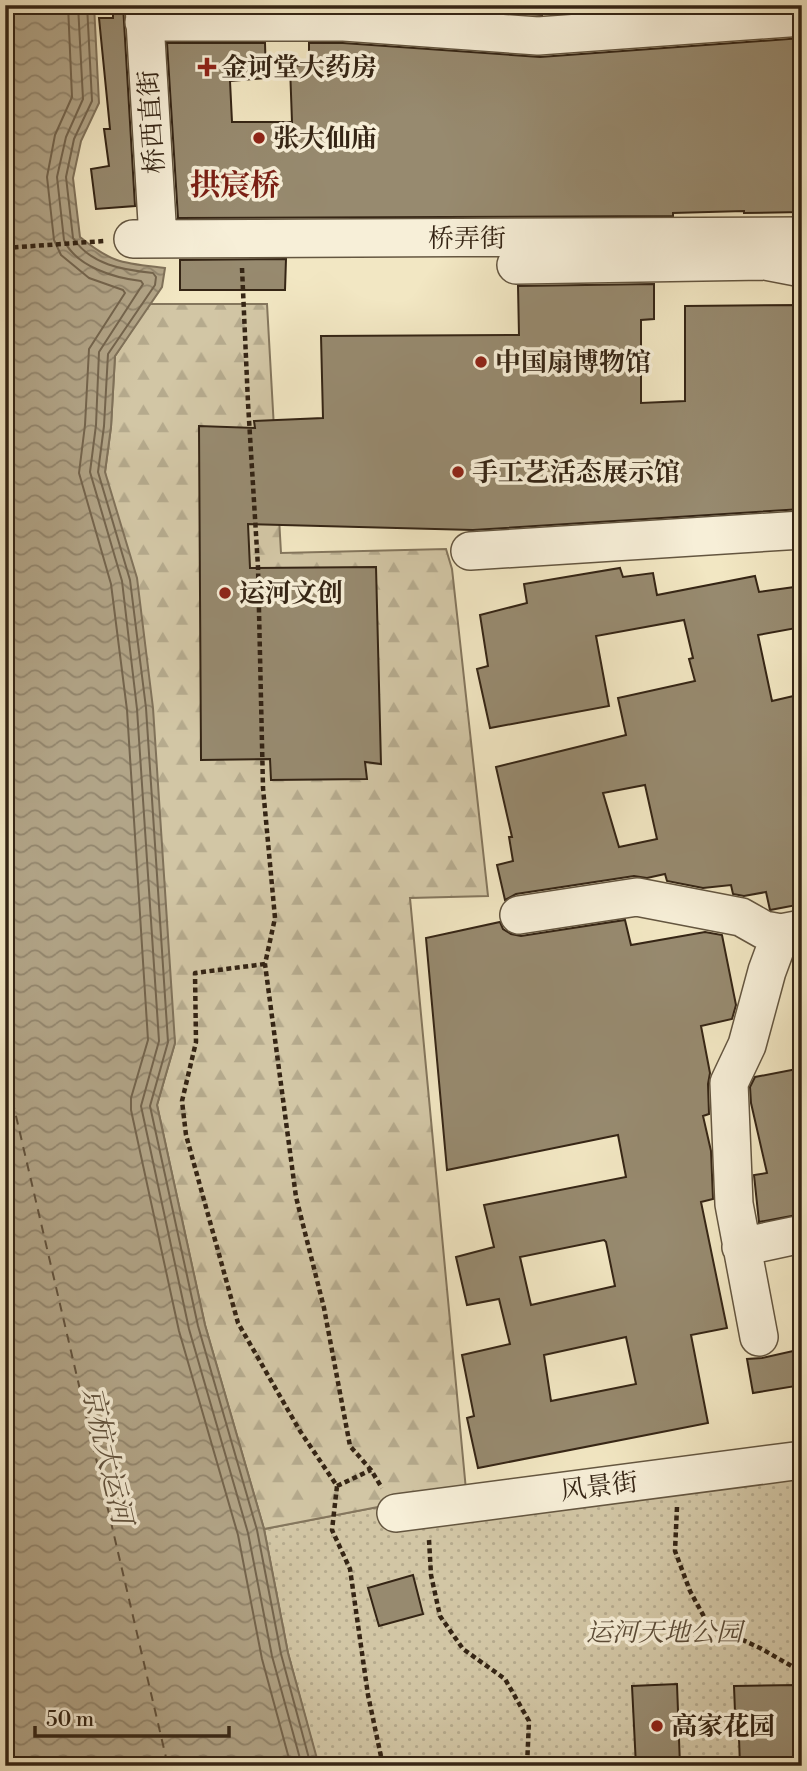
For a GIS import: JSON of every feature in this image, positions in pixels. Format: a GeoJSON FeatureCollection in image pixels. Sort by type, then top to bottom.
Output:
{"type":"FeatureCollection","features":[{"type":"Feature","properties":{"kind":"street"},"geometry":{"type":"LineString","coordinates":[[144,13],[344,22],[538,36],[802,17]]}},
{"type":"Feature","properties":{"kind":"street","name":"桥西直街"},"geometry":{"type":"LineString","coordinates":[[144,13],[146,239]]}},
{"type":"Feature","properties":{"kind":"street","name":"桥弄街"},"geometry":{"type":"LineString","coordinates":[[146,239],[802,236]]}},
{"type":"Feature","properties":{"kind":"street"},"geometry":{"type":"LineString","coordinates":[[516,265],[765,261],[802,268]]}},
{"type":"Feature","properties":{"kind":"street"},"geometry":{"type":"LineString","coordinates":[[470,551],[802,530]]}},
{"type":"Feature","properties":{"kind":"street"},"geometry":{"type":"LineString","coordinates":[[519,915],[637,897],[741,918],[764,930],[792,931],[767,971],[747,1045],[729,1083],[734,1204],[760,1337]]}},
{"type":"Feature","properties":{"kind":"street"},"geometry":{"type":"LineString","coordinates":[[741,1247],[802,1234]]}},
{"type":"Feature","properties":{"kind":"street","name":"风景街"},"geometry":{"type":"LineString","coordinates":[[412,1511],[802,1460]]}},
{"type":"Feature","properties":{"kind":"path"},"geometry":{"type":"LineString","coordinates":[[5,248],[146,239]]}},
{"type":"Feature","properties":{"kind":"path"},"geometry":{"type":"LineString","coordinates":[[241,239],[258,567],[263,788],[275,918],[265,964],[296,1197],[324,1308],[350,1446],[412,1511],[440,1616],[463,1648],[505,1679],[529,1721],[527,1766]]}},
{"type":"Feature","properties":{"kind":"path"},"geometry":{"type":"LineString","coordinates":[[265,964],[195,973],[196,1042],[181,1101],[186,1135],[238,1323],[300,1430],[337,1486],[332,1530],[350,1569],[368,1695],[383,1766]]}},
{"type":"Feature","properties":{"kind":"path"},"geometry":{"type":"LineString","coordinates":[[337,1486],[371,1470]]}},
{"type":"Feature","properties":{"kind":"path"},"geometry":{"type":"LineString","coordinates":[[672,1477],[678,1493],[675,1551],[690,1591],[708,1624],[760,1648],[802,1672]]}},
{"type":"Feature","properties":{"kind":"green space"},"geometry":{"type":"Polygon","coordinates":[[[149,304],[267,304],[281,553],[446,549],[452,569],[488,896],[410,898],[466,1490],[264,1529],[205,1325],[157,1105],[175,1043],[105,472],[111,427],[115,356],[149,304]]]}},
{"type":"Feature","properties":{"kind":"green space","name":"运河天地公园"},"geometry":{"type":"Polygon","coordinates":[[[802,1478],[802,1766],[318,1765],[288,1653],[264,1529],[466,1490],[802,1478]]]}},
{"type":"Feature","properties":{"kind":"water","name":"京杭大运河"},"geometry":{"type":"Polygon","coordinates":[[[5,5],[94,5],[99,103],[81,141],[73,178],[80,237],[101,253],[119,261],[165,268],[162,287],[115,356],[111,427],[105,472],[137,578],[153,708],[175,1043],[157,1105],[205,1325],[264,1529],[288,1653],[319,1766],[5,1766],[5,5]]]}},
{"type":"Feature","properties":{"kind":"building"},"geometry":{"type":"Polygon","coordinates":[[[113,5],[123,5],[135,206],[96,209],[91,169],[109,166],[104,129],[110,129],[99,18],[113,18],[113,5]]]}},
{"type":"Feature","properties":{"kind":"building"},"geometry":{"type":"Polygon","coordinates":[[[478,5],[542,5],[542,15],[478,11],[478,5]]]}},
{"type":"Feature","properties":{"kind":"building"},"geometry":{"type":"Polygon","coordinates":[[[802,38],[802,212],[673,213],[673,216],[178,218],[167,43],[265,43],[266,78],[230,81],[232,122],[292,122],[290,66],[309,65],[309,43],[540,57],[802,38]]]}},
{"type":"Feature","properties":{"kind":"building"},"geometry":{"type":"Polygon","coordinates":[[[286,259],[285,290],[180,290],[180,260],[286,259]]]}},
{"type":"Feature","properties":{"kind":"building"},"geometry":{"type":"Polygon","coordinates":[[[654,284],[654,319],[641,320],[641,403],[685,401],[685,306],[802,305],[802,509],[473,530],[248,524],[250,568],[376,567],[381,764],[365,762],[367,779],[271,780],[270,759],[201,760],[199,426],[255,428],[254,421],[323,418],[321,336],[519,335],[518,286],[654,284]]]}},
{"type":"Feature","properties":{"kind":"building"},"geometry":{"type":"Polygon","coordinates":[[[620,568],[623,577],[653,573],[657,595],[755,576],[759,592],[802,586],[802,627],[758,635],[772,701],[802,694],[802,904],[770,910],[766,892],[744,896],[733,894],[731,885],[703,888],[667,881],[665,874],[647,878],[634,876],[516,894],[505,900],[497,865],[513,861],[509,837],[512,837],[496,767],[626,735],[618,698],[695,681],[689,659],[693,658],[684,620],[596,636],[609,706],[490,728],[477,669],[488,666],[480,615],[527,603],[524,584],[620,568]],[[645,785],[603,793],[619,847],[657,839],[645,785]]]}},
{"type":"Feature","properties":{"kind":"building"},"geometry":{"type":"Polygon","coordinates":[[[625,920],[631,945],[705,932],[722,935],[736,1005],[732,1019],[701,1026],[710,1073],[709,1114],[703,1116],[711,1151],[713,1199],[701,1202],[727,1328],[691,1335],[708,1423],[478,1468],[467,1418],[474,1416],[462,1355],[510,1344],[499,1299],[467,1305],[456,1257],[494,1247],[484,1205],[626,1177],[618,1135],[447,1170],[426,938],[500,922],[503,929],[521,936],[625,920]],[[604,1240],[520,1257],[531,1305],[615,1286],[604,1240]],[[626,1337],[544,1355],[551,1401],[636,1384],[626,1337]]]}},
{"type":"Feature","properties":{"kind":"building"},"geometry":{"type":"Polygon","coordinates":[[[802,1068],[802,1214],[759,1222],[754,1175],[767,1173],[751,1103],[750,1087],[755,1077],[802,1068]]]}},
{"type":"Feature","properties":{"kind":"building"},"geometry":{"type":"Polygon","coordinates":[[[802,1349],[802,1385],[753,1393],[747,1359],[802,1349]]]}},
{"type":"Feature","properties":{"kind":"building"},"geometry":{"type":"Polygon","coordinates":[[[413,1575],[423,1614],[379,1626],[368,1588],[413,1575]]]}},
{"type":"Feature","properties":{"kind":"building","name":"高家花园"},"geometry":{"type":"Polygon","coordinates":[[[677,1684],[680,1766],[636,1766],[632,1686],[677,1684]]]}},
{"type":"Feature","properties":{"kind":"building","name":"高家花园"},"geometry":{"type":"Polygon","coordinates":[[[797,1685],[800,1766],[740,1766],[734,1686],[797,1685]]]}},
{"type":"Feature","properties":{"kind":"ferry route"},"geometry":{"type":"LineString","coordinates":[[5,1069],[168,1766]]}},
{"type":"Feature","properties":{"kind":"place","name":"金诃堂大药房"},"geometry":{"type":"Point","coordinates":[207,67]}},
{"type":"Feature","properties":{"kind":"place","name":"张大仙庙"},"geometry":{"type":"Point","coordinates":[259,138]}},
{"type":"Feature","properties":{"kind":"place","name":"中国扇博物馆"},"geometry":{"type":"Point","coordinates":[481,362]}},
{"type":"Feature","properties":{"kind":"place","name":"手工艺活态展示馆"},"geometry":{"type":"Point","coordinates":[458,472]}},
{"type":"Feature","properties":{"kind":"place","name":"运河文创"},"geometry":{"type":"Point","coordinates":[225,593]}},
{"type":"Feature","properties":{"kind":"place","name":"高家花园"},"geometry":{"type":"Point","coordinates":[657,1726]}},
{"type":"Feature","properties":{"kind":"district","name":"拱宸桥"},"geometry":{"type":"Point","coordinates":[235,185]}}]}
